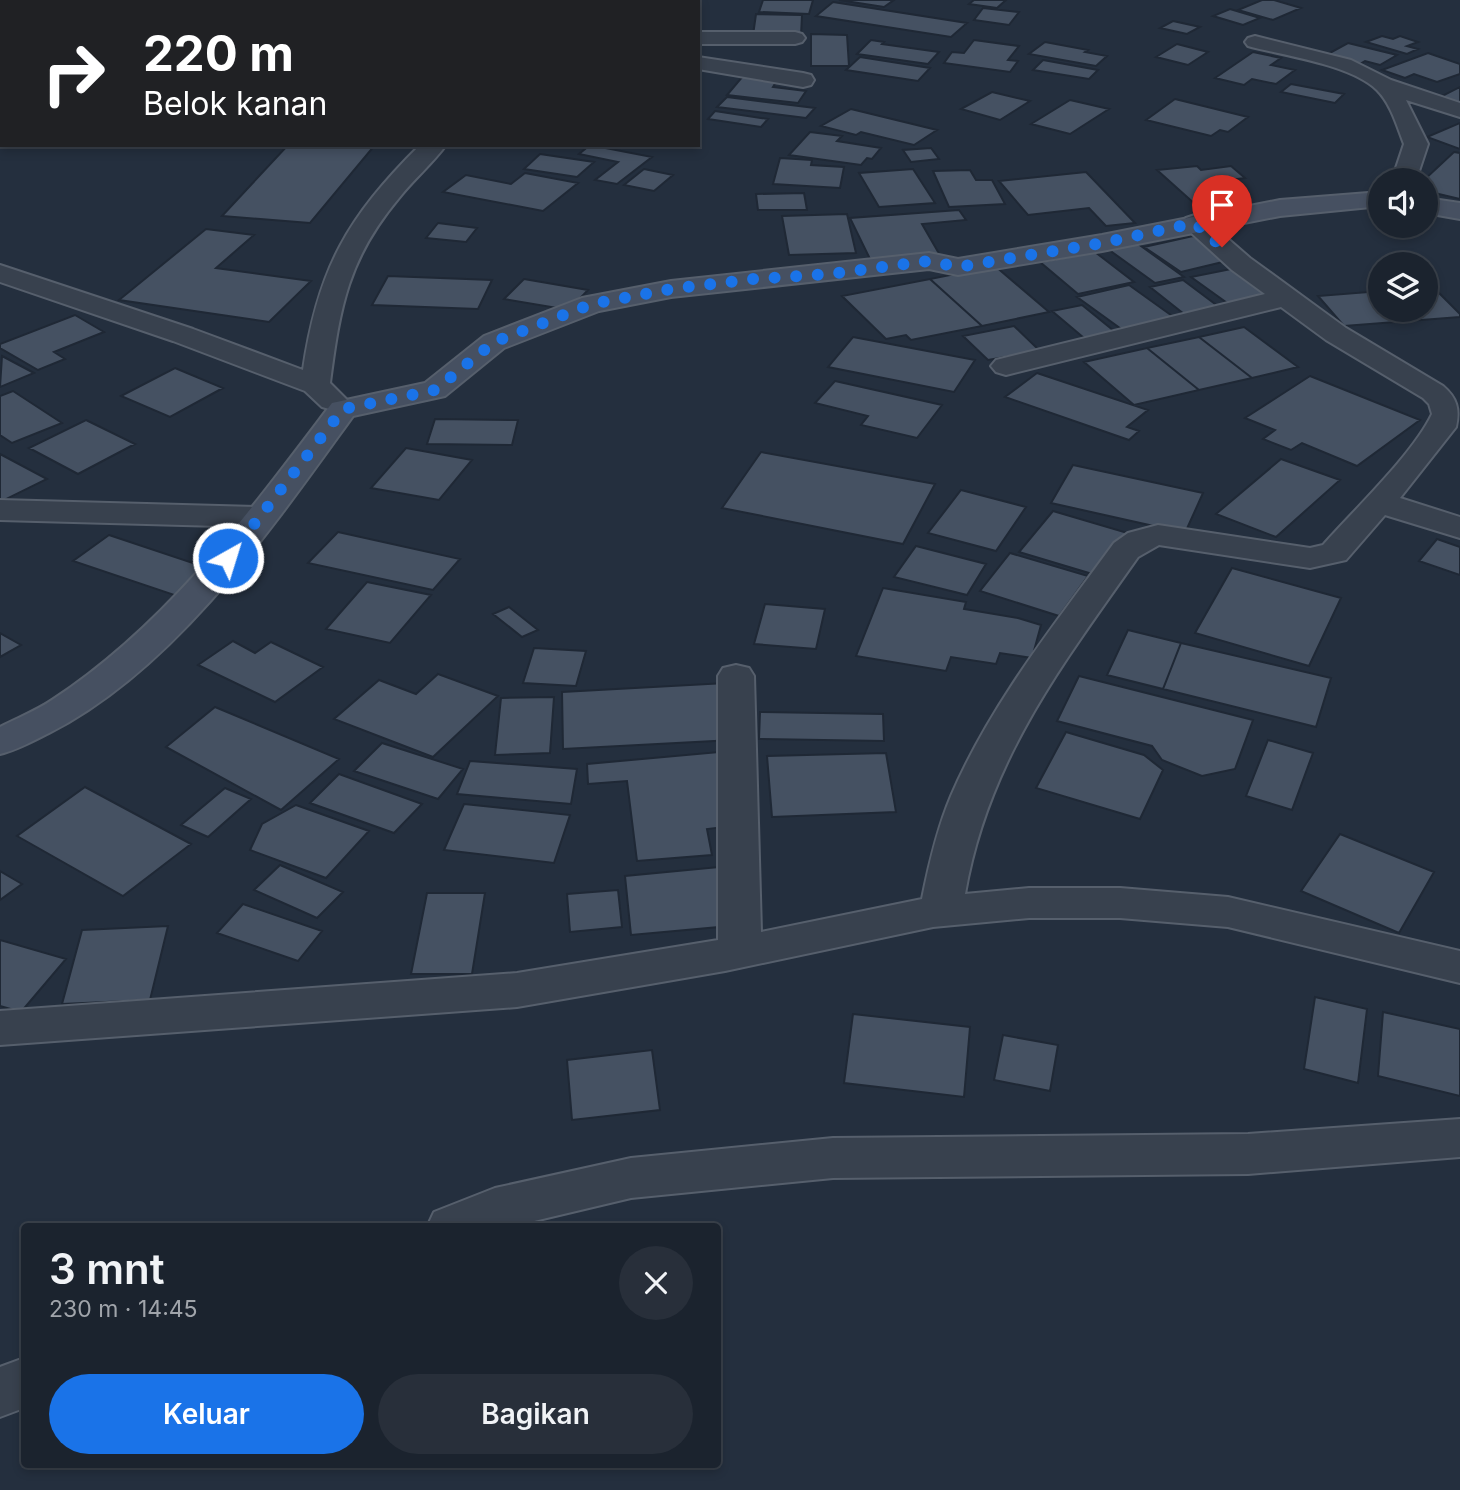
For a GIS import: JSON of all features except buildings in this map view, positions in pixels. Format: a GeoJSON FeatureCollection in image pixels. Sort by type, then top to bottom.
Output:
{"type":"FeatureCollection","features":[{"type":"Feature","properties":{"kind":"street"},"geometry":{"type":"LineString","coordinates":[[700,38],[795,38]]}},
{"type":"Feature","properties":{"kind":"street"},"geometry":{"type":"LineString","coordinates":[[1255,42],[1363,71],[1384,85],[1460,110]]}},
{"type":"Feature","properties":{"kind":"street"},"geometry":{"type":"LineString","coordinates":[[700,63],[803,80]]}},
{"type":"Feature","properties":{"kind":"street"},"geometry":{"type":"LineString","coordinates":[[1384,85],[1407,122],[1416,144],[1408,168]]}},
{"type":"Feature","properties":{"kind":"street"},"geometry":{"type":"LineString","coordinates":[[314,385],[334,284],[357,237],[409,170],[432,147]]}},
{"type":"Feature","properties":{"kind":"street"},"geometry":{"type":"LineString","coordinates":[[0,742],[64,710],[121,667],[191,599],[244,542],[343,409],[435,390],[494,342],[592,304],[671,289],[754,279],[829,274],[929,261],[958,267],[1102,243],[1195,223],[1314,204],[1368,200]]}},
{"type":"Feature","properties":{"kind":"street"},"geometry":{"type":"LineString","coordinates":[[1438,207],[1460,211]]}},
{"type":"Feature","properties":{"kind":"street"},"geometry":{"type":"LineString","coordinates":[[941,911],[956,839],[988,756],[1032,679],[1126,550],[1140,540],[1157,535],[1321,558],[1334,553],[1441,427],[1447,414],[1447,407],[1433,392],[1342,338],[1241,264],[1195,223]]}},
{"type":"Feature","properties":{"kind":"street"},"geometry":{"type":"LineString","coordinates":[[2,275],[221,349],[314,385],[343,409]]}},
{"type":"Feature","properties":{"kind":"street"},"geometry":{"type":"LineString","coordinates":[[1006,366],[1287,298]]}},
{"type":"Feature","properties":{"kind":"street"},"geometry":{"type":"LineString","coordinates":[[1380,502],[1460,527]]}},
{"type":"Feature","properties":{"kind":"street"},"geometry":{"type":"LineString","coordinates":[[2,511],[58,510],[260,517]]}},
{"type":"Feature","properties":{"kind":"street"},"geometry":{"type":"LineString","coordinates":[[736,676],[740,952]]}},
{"type":"Feature","properties":{"kind":"street"},"geometry":{"type":"LineString","coordinates":[[0,1028],[516,990],[740,952],[941,911],[1029,903],[1120,903],[1228,912],[1460,967]]}},
{"type":"Feature","properties":{"kind":"street"},"geometry":{"type":"LineString","coordinates":[[462,1223],[495,1209],[631,1178],[833,1158],[1248,1154],[1460,1138]]}},
{"type":"Feature","properties":{"kind":"street"},"geometry":{"type":"LineString","coordinates":[[0,1392],[21,1383]]}},
{"type":"Feature","properties":{"kind":"route"},"geometry":{"type":"LineString","coordinates":[[228,558],[244,542],[343,409],[435,390],[494,342],[592,304],[671,289],[754,279],[829,274],[929,261],[958,267],[1102,243],[1195,223],[1222,247]]}}]}
